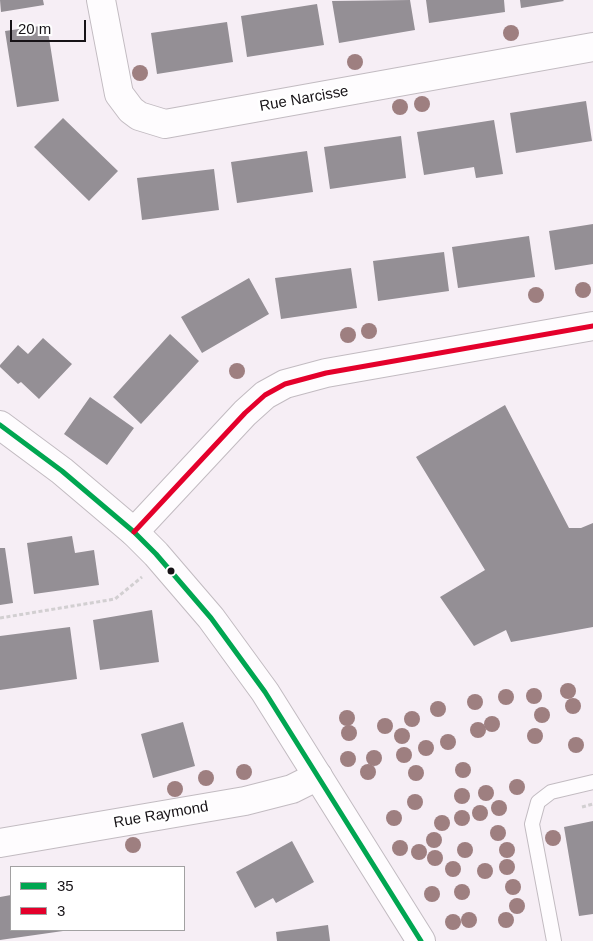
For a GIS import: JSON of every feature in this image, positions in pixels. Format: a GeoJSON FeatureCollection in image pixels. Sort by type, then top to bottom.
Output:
{"type":"FeatureCollection","features":[{"type":"Feature","properties":{"kind":"street","name":"Rue Narcisse"},"geometry":{"type":"LineString","coordinates":[[100,0],[119,94],[131,110],[139,116],[165,124],[593,47]]}},
{"type":"Feature","properties":{"kind":"street"},"geometry":{"type":"LineString","coordinates":[[134,532],[257,402],[284,384],[326,373],[593,326]]}},
{"type":"Feature","properties":{"kind":"street"},"geometry":{"type":"LineString","coordinates":[[0,425],[62,471],[134,532],[156,554],[228,640],[265,692],[421,941]]}},
{"type":"Feature","properties":{"kind":"street","name":"Rue Raymond"},"geometry":{"type":"LineString","coordinates":[[0,843],[245,800],[292,789],[318,776]]}},
{"type":"Feature","properties":{"kind":"lane"},"geometry":{"type":"LineString","coordinates":[[554,941],[532,824],[538,802],[551,792],[593,782]]}},
{"type":"Feature","properties":{"kind":"path"},"geometry":{"type":"LineString","coordinates":[[0,618],[115,599],[148,572]]}},
{"type":"Feature","properties":{"kind":"building"},"geometry":{"type":"Polygon","coordinates":[[[0,0],[43,0],[44,5],[1,12],[0,0]]]}},
{"type":"Feature","properties":{"kind":"building"},"geometry":{"type":"Polygon","coordinates":[[[410,0],[415,30],[339,43],[332,1],[410,0]]]}},
{"type":"Feature","properties":{"kind":"building"},"geometry":{"type":"Polygon","coordinates":[[[426,0],[504,0],[505,12],[429,23],[426,0]]]}},
{"type":"Feature","properties":{"kind":"building"},"geometry":{"type":"Polygon","coordinates":[[[520,0],[563,0],[564,1],[521,8],[520,0]]]}},
{"type":"Feature","properties":{"kind":"building"},"geometry":{"type":"Polygon","coordinates":[[[317,4],[324,45],[247,57],[241,16],[317,4]]]}},
{"type":"Feature","properties":{"kind":"building"},"geometry":{"type":"Polygon","coordinates":[[[227,22],[233,62],[157,74],[151,33],[227,22]]]}},
{"type":"Feature","properties":{"kind":"building"},"geometry":{"type":"Polygon","coordinates":[[[47,25],[59,101],[17,107],[5,31],[47,25]]]}},
{"type":"Feature","properties":{"kind":"building"},"geometry":{"type":"Polygon","coordinates":[[[586,101],[592,141],[516,153],[510,113],[586,101]]]}},
{"type":"Feature","properties":{"kind":"building"},"geometry":{"type":"Polygon","coordinates":[[[63,118],[118,171],[89,201],[34,147],[63,118]]]}},
{"type":"Feature","properties":{"kind":"building"},"geometry":{"type":"Polygon","coordinates":[[[494,120],[503,174],[476,178],[474,167],[424,175],[417,132],[494,120]]]}},
{"type":"Feature","properties":{"kind":"building"},"geometry":{"type":"Polygon","coordinates":[[[401,136],[406,178],[330,189],[324,147],[401,136]]]}},
{"type":"Feature","properties":{"kind":"building"},"geometry":{"type":"Polygon","coordinates":[[[307,151],[313,192],[237,203],[231,162],[307,151]]]}},
{"type":"Feature","properties":{"kind":"building"},"geometry":{"type":"Polygon","coordinates":[[[214,169],[219,210],[142,220],[137,178],[214,169]]]}},
{"type":"Feature","properties":{"kind":"building"},"geometry":{"type":"Polygon","coordinates":[[[593,224],[593,264],[555,270],[549,231],[593,224]]]}},
{"type":"Feature","properties":{"kind":"building"},"geometry":{"type":"Polygon","coordinates":[[[529,236],[535,277],[458,288],[452,247],[529,236]]]}},
{"type":"Feature","properties":{"kind":"building"},"geometry":{"type":"Polygon","coordinates":[[[444,252],[449,291],[378,301],[373,261],[444,252]]]}},
{"type":"Feature","properties":{"kind":"building"},"geometry":{"type":"Polygon","coordinates":[[[351,268],[357,308],[281,319],[275,278],[351,268]]]}},
{"type":"Feature","properties":{"kind":"building"},"geometry":{"type":"Polygon","coordinates":[[[249,278],[269,314],[202,353],[181,317],[249,278]]]}},
{"type":"Feature","properties":{"kind":"building"},"geometry":{"type":"Polygon","coordinates":[[[170,334],[199,361],[141,424],[113,397],[170,334]]]}},
{"type":"Feature","properties":{"kind":"building"},"geometry":{"type":"Polygon","coordinates":[[[43,338],[72,364],[39,399],[21,382],[18,384],[0,365],[18,345],[28,354],[43,338]]]}},
{"type":"Feature","properties":{"kind":"building"},"geometry":{"type":"Polygon","coordinates":[[[90,397],[134,428],[107,465],[64,434],[90,397]]]}},
{"type":"Feature","properties":{"kind":"building"},"geometry":{"type":"Polygon","coordinates":[[[505,405],[569,528],[581,528],[593,523],[593,627],[511,642],[506,630],[474,646],[440,597],[485,570],[416,457],[505,405]]]}},
{"type":"Feature","properties":{"kind":"building"},"geometry":{"type":"Polygon","coordinates":[[[72,536],[75,553],[94,550],[99,585],[34,594],[27,543],[72,536]]]}},
{"type":"Feature","properties":{"kind":"building"},"geometry":{"type":"Polygon","coordinates":[[[0,548],[5,548],[13,603],[0,605],[0,548]]]}},
{"type":"Feature","properties":{"kind":"building"},"geometry":{"type":"Polygon","coordinates":[[[152,610],[159,662],[100,670],[93,620],[152,610]]]}},
{"type":"Feature","properties":{"kind":"building"},"geometry":{"type":"Polygon","coordinates":[[[70,627],[77,679],[0,690],[0,636],[70,627]]]}},
{"type":"Feature","properties":{"kind":"building"},"geometry":{"type":"Polygon","coordinates":[[[183,722],[195,766],[153,778],[141,734],[183,722]]]}},
{"type":"Feature","properties":{"kind":"building"},"geometry":{"type":"Polygon","coordinates":[[[593,821],[593,914],[579,916],[564,827],[593,821]]]}},
{"type":"Feature","properties":{"kind":"building"},"geometry":{"type":"Polygon","coordinates":[[[292,841],[314,882],[276,903],[273,898],[255,908],[236,872],[292,841]]]}},
{"type":"Feature","properties":{"kind":"building"},"geometry":{"type":"Polygon","coordinates":[[[10,895],[10,931],[63,931],[0,940],[0,897],[10,895]]]}},
{"type":"Feature","properties":{"kind":"building"},"geometry":{"type":"Polygon","coordinates":[[[328,925],[330,941],[277,941],[276,932],[328,925]]]}},
{"type":"Feature","properties":{"kind":"transit line","name":"3"},"geometry":{"type":"LineString","coordinates":[[134,532],[245,413],[265,395],[285,384],[326,373],[593,326]]}},
{"type":"Feature","properties":{"kind":"transit line","name":"35"},"geometry":{"type":"LineString","coordinates":[[0,425],[62,471],[134,532],[156,554],[211,618],[265,692],[421,941]]}}]}
